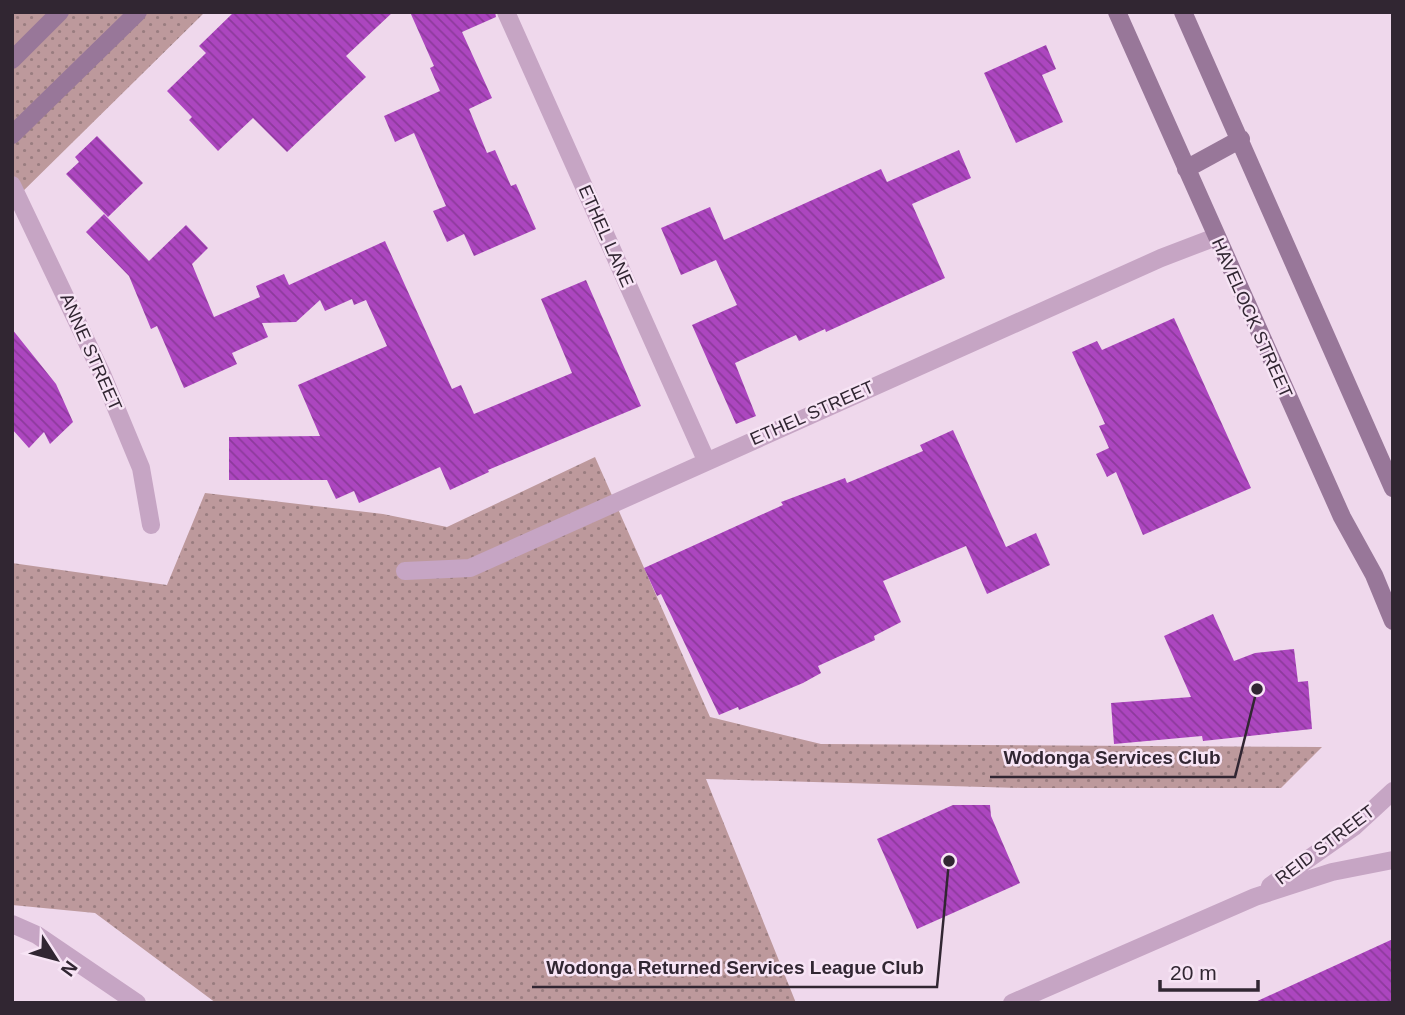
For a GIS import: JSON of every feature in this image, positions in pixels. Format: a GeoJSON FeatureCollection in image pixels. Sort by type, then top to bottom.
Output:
{"type":"FeatureCollection","features":[{"type":"Feature","properties":{"kind":"street"},"geometry":{"type":"LineString","coordinates":[[12,60],[60,12]]}},
{"type":"Feature","properties":{"kind":"street"},"geometry":{"type":"LineString","coordinates":[[12,135],[138,12]]}},
{"type":"Feature","properties":{"kind":"street","name":"ETHEL LANE"},"geometry":{"type":"LineString","coordinates":[[506,12],[706,460]]}},
{"type":"Feature","properties":{"kind":"street","name":"HAVELOCK STREET"},"geometry":{"type":"LineString","coordinates":[[1117,12],[1342,517],[1374,575],[1393,621]]}},
{"type":"Feature","properties":{"kind":"street"},"geometry":{"type":"LineString","coordinates":[[1183,12],[1393,488]]}},
{"type":"Feature","properties":{"kind":"street"},"geometry":{"type":"LineString","coordinates":[[1186,169],[1241,139]]}},
{"type":"Feature","properties":{"kind":"street","name":"ANNE STREET"},"geometry":{"type":"LineString","coordinates":[[12,185],[91,351],[141,468],[151,525]]}},
{"type":"Feature","properties":{"kind":"street","name":"ETHEL STREET"},"geometry":{"type":"LineString","coordinates":[[405,571],[470,568],[1161,258],[1216,237]]}},
{"type":"Feature","properties":{"kind":"street","name":"REID STREET"},"geometry":{"type":"LineString","coordinates":[[1255,897],[1354,827],[1393,791]]}},
{"type":"Feature","properties":{"kind":"street","name":"REID STREET"},"geometry":{"type":"LineString","coordinates":[[1012,1003],[1255,897],[1332,872],[1393,860]]}},
{"type":"Feature","properties":{"kind":"street"},"geometry":{"type":"LineString","coordinates":[[12,924],[37,936],[137,1003]]}},
{"type":"Feature","properties":{"kind":"shaded area"},"geometry":{"type":"Polygon","coordinates":[[[12,12],[205,12],[12,202],[12,12]]]}},
{"type":"Feature","properties":{"kind":"shaded area"},"geometry":{"type":"Polygon","coordinates":[[[595,457],[710,717],[821,744],[1322,747],[1281,788],[1022,788],[706,779],[796,1003],[216,1003],[95,913],[12,905],[12,563],[167,585],[205,493],[383,514],[447,527],[595,457]]]}},
{"type":"Feature","properties":{"kind":"building"},"geometry":{"type":"Polygon","coordinates":[[[234,12],[393,12],[346,56],[366,77],[287,152],[253,118],[218,151],[189,120],[192,117],[167,91],[206,53],[199,46],[234,12]]]}},
{"type":"Feature","properties":{"kind":"building"},"geometry":{"type":"Polygon","coordinates":[[[410,12],[495,12],[496,17],[462,32],[492,98],[469,109],[487,153],[495,150],[511,186],[516,184],[536,229],[474,256],[464,234],[447,242],[433,211],[446,206],[414,133],[395,142],[384,116],[440,91],[430,68],[434,66],[410,12]]]}},
{"type":"Feature","properties":{"kind":"building"},"geometry":{"type":"Polygon","coordinates":[[[1046,45],[1056,69],[1042,75],[1063,122],[1016,143],[984,73],[1046,45]]]}},
{"type":"Feature","properties":{"kind":"building"},"geometry":{"type":"Polygon","coordinates":[[[97,136],[143,183],[108,217],[66,174],[79,162],[75,157],[97,136]]]}},
{"type":"Feature","properties":{"kind":"building"},"geometry":{"type":"Polygon","coordinates":[[[959,150],[971,178],[912,204],[945,278],[826,332],[825,329],[799,341],[796,335],[735,363],[756,416],[736,424],[692,325],[737,305],[716,260],[681,275],[661,228],[710,207],[724,240],[881,169],[887,182],[959,150]]]}},
{"type":"Feature","properties":{"kind":"building"},"geometry":{"type":"Polygon","coordinates":[[[104,214],[149,261],[186,225],[208,248],[192,264],[214,317],[260,297],[256,286],[284,274],[289,285],[385,241],[452,389],[461,385],[474,414],[572,373],[541,299],[586,280],[641,406],[488,470],[489,472],[450,490],[440,467],[359,503],[354,491],[336,499],[327,480],[229,480],[229,437],[320,436],[298,385],[387,346],[366,300],[354,305],[352,299],[325,311],[320,300],[296,322],[262,323],[268,337],[232,353],[237,364],[184,388],[157,326],[151,329],[129,276],[86,232],[104,214]]]}},
{"type":"Feature","properties":{"kind":"building"},"geometry":{"type":"Polygon","coordinates":[[[1174,318],[1251,488],[1143,535],[1116,472],[1107,477],[1096,454],[1109,448],[1099,426],[1105,424],[1072,352],[1097,341],[1102,350],[1174,318]]]}},
{"type":"Feature","properties":{"kind":"building"},"geometry":{"type":"Polygon","coordinates":[[[12,329],[56,384],[73,422],[50,444],[44,432],[29,448],[12,429],[12,329]]]}},
{"type":"Feature","properties":{"kind":"building"},"geometry":{"type":"Polygon","coordinates":[[[953,430],[1006,547],[1036,533],[1050,565],[987,594],[966,546],[883,581],[901,622],[874,636],[875,640],[818,666],[821,673],[803,683],[739,710],[738,707],[719,715],[661,594],[657,596],[644,568],[783,505],[781,502],[845,478],[847,483],[923,451],[920,445],[953,430]]]}},
{"type":"Feature","properties":{"kind":"building"},"geometry":{"type":"Polygon","coordinates":[[[1213,614],[1234,661],[1255,653],[1294,649],[1298,682],[1308,681],[1312,729],[1203,741],[1202,736],[1114,744],[1111,703],[1191,697],[1164,636],[1213,614]]]}},
{"type":"Feature","properties":{"kind":"building"},"geometry":{"type":"Polygon","coordinates":[[[953,805],[990,805],[991,816],[1020,883],[917,929],[877,839],[953,805]]]}},
{"type":"Feature","properties":{"kind":"building"},"geometry":{"type":"Polygon","coordinates":[[[1393,939],[1393,1003],[1253,1003],[1393,939]]]}},
{"type":"Feature","properties":{"kind":"place","name":"Wodonga Services Club"},"geometry":{"type":"Point","coordinates":[1257,689]}},
{"type":"Feature","properties":{"kind":"place","name":"Wodonga Returned Services League Club"},"geometry":{"type":"Point","coordinates":[949,861]}}]}
